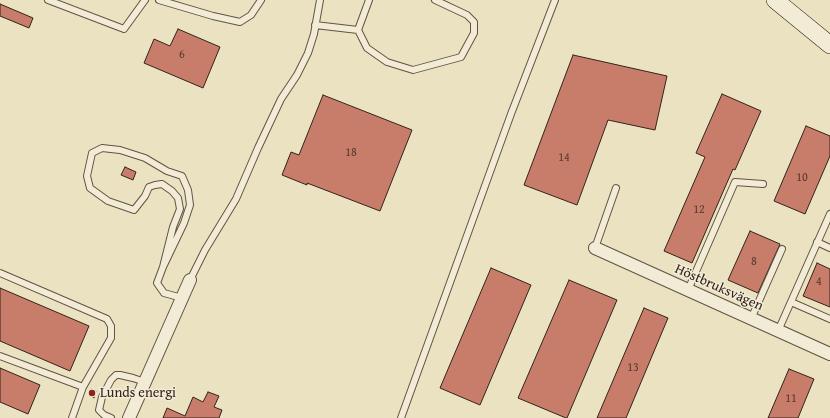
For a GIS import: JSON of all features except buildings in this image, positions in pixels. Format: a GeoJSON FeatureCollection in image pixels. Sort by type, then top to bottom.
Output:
{"type":"FeatureCollection","features":[{"type":"Feature","properties":{"kind":"street"},"geometry":{"type":"LineString","coordinates":[[775,0],[830,45]]}},
{"type":"Feature","properties":{"kind":"street","name":"Höstbruksvägen"},"geometry":{"type":"LineString","coordinates":[[595,248],[830,354]]}},
{"type":"Feature","properties":{"kind":"street"},"geometry":{"type":"LineString","coordinates":[[129,418],[190,280]]}},
{"type":"Feature","properties":{"kind":"lane"},"geometry":{"type":"LineString","coordinates":[[48,0],[124,29],[145,0]]}},
{"type":"Feature","properties":{"kind":"lane"},"geometry":{"type":"LineString","coordinates":[[159,0],[213,16],[240,22],[251,15],[260,0]]}},
{"type":"Feature","properties":{"kind":"lane"},"geometry":{"type":"LineString","coordinates":[[190,280],[205,250],[236,199],[281,99],[297,75],[308,53],[316,25],[320,0]]}},
{"type":"Feature","properties":{"kind":"lane"},"geometry":{"type":"LineString","coordinates":[[369,0],[358,30],[367,48],[387,62],[413,70],[461,57],[474,33],[474,22],[466,15],[435,0]]}},
{"type":"Feature","properties":{"kind":"lane"},"geometry":{"type":"LineString","coordinates":[[401,418],[555,0]]}},
{"type":"Feature","properties":{"kind":"lane"},"geometry":{"type":"LineString","coordinates":[[316,25],[358,30]]}},
{"type":"Feature","properties":{"kind":"lane"},"geometry":{"type":"LineString","coordinates":[[163,267],[173,227],[180,208],[178,198],[172,191],[162,184],[149,186],[145,196],[134,210],[108,201],[90,188],[87,176],[92,153],[102,148],[120,150],[145,158],[167,171],[182,176],[188,190],[190,205],[184,223],[157,283],[164,293],[182,298]]}},
{"type":"Feature","properties":{"kind":"lane"},"geometry":{"type":"LineString","coordinates":[[688,290],[736,182],[763,184]]}},
{"type":"Feature","properties":{"kind":"lane"},"geometry":{"type":"LineString","coordinates":[[595,248],[616,188]]}},
{"type":"Feature","properties":{"kind":"lane"},"geometry":{"type":"LineString","coordinates":[[778,331],[830,214]]}},
{"type":"Feature","properties":{"kind":"lane"},"geometry":{"type":"LineString","coordinates":[[818,242],[830,248]]}},
{"type":"Feature","properties":{"kind":"lane"},"geometry":{"type":"LineString","coordinates":[[751,318],[782,249]]}},
{"type":"Feature","properties":{"kind":"lane"},"geometry":{"type":"LineString","coordinates":[[0,273],[107,318],[112,326],[112,338],[83,387],[72,418]]}},
{"type":"Feature","properties":{"kind":"lane"},"geometry":{"type":"LineString","coordinates":[[791,302],[830,319]]}},
{"type":"Feature","properties":{"kind":"lane"},"geometry":{"type":"LineString","coordinates":[[0,356],[83,387]]}},
{"type":"Feature","properties":{"kind":"lane"},"geometry":{"type":"LineString","coordinates":[[110,418],[104,415],[100,410],[102,397],[111,380],[116,375],[120,375],[145,382]]}},
{"type":"Feature","properties":{"kind":"place","name":"Lunds energi"},"geometry":{"type":"Point","coordinates":[92,393]}}]}
